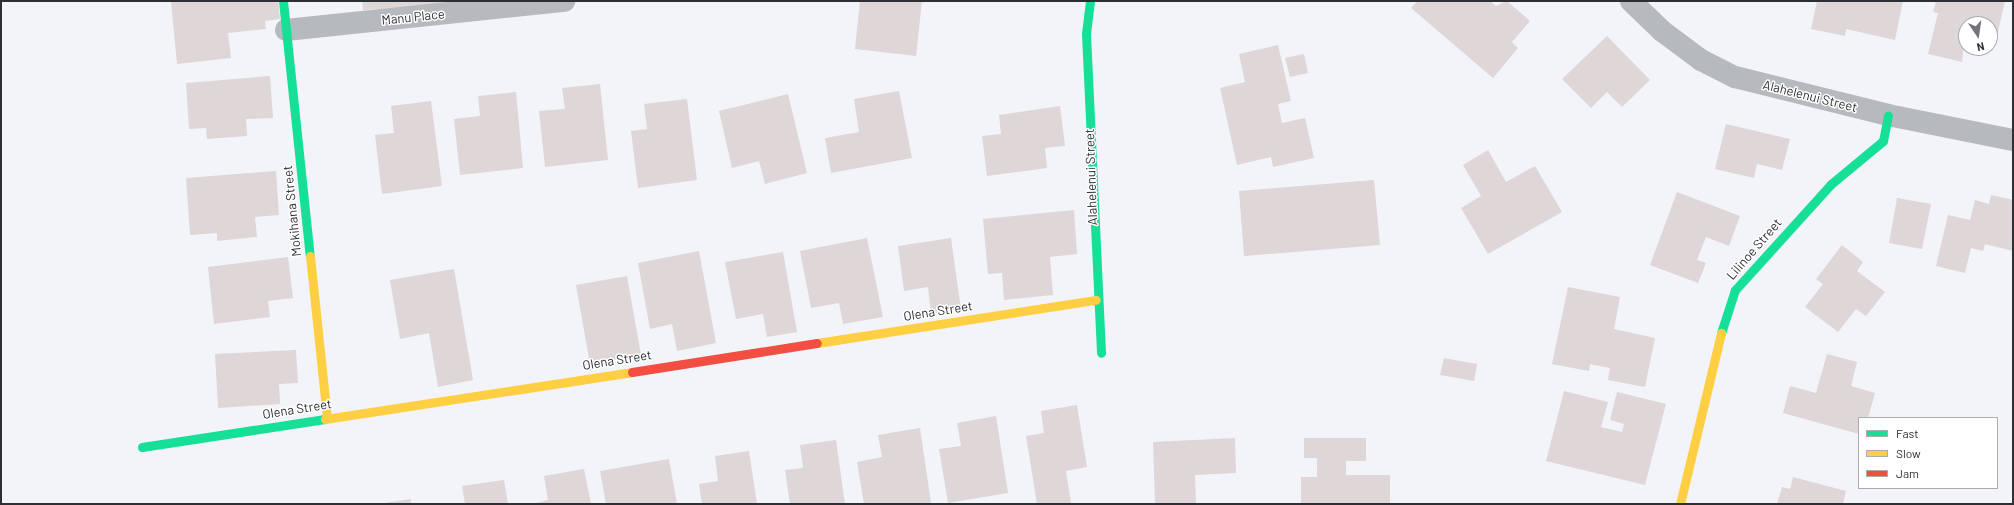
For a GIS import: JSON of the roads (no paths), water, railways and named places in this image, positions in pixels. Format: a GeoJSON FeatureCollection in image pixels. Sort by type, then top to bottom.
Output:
{"type":"FeatureCollection","features":[{"type":"Feature","properties":{"kind":"street","name":"Mokihana Street"},"geometry":{"type":"LineString","coordinates":[[283,1],[327,418]]}},
{"type":"Feature","properties":{"kind":"street","name":"Manu Place"},"geometry":{"type":"LineString","coordinates":[[286,30],[564,1]]}},
{"type":"Feature","properties":{"kind":"street","name":"Alahelenui Street"},"geometry":{"type":"LineString","coordinates":[[1090,1],[1086,34],[1096,300],[1100,353]]}},
{"type":"Feature","properties":{"kind":"street","name":"Alahelenui Street"},"geometry":{"type":"LineString","coordinates":[[1631,1],[1662,31],[1700,60],[1735,77],[1888,115],[2013,140]]}},
{"type":"Feature","properties":{"kind":"street","name":"Lilinoe Street"},"geometry":{"type":"LineString","coordinates":[[1680,504],[1712,359],[1735,290],[1831,184],[1882,141],[1888,115]]}},
{"type":"Feature","properties":{"kind":"street","name":"Olena Street"},"geometry":{"type":"LineString","coordinates":[[142,447],[1096,300]]}}]}
